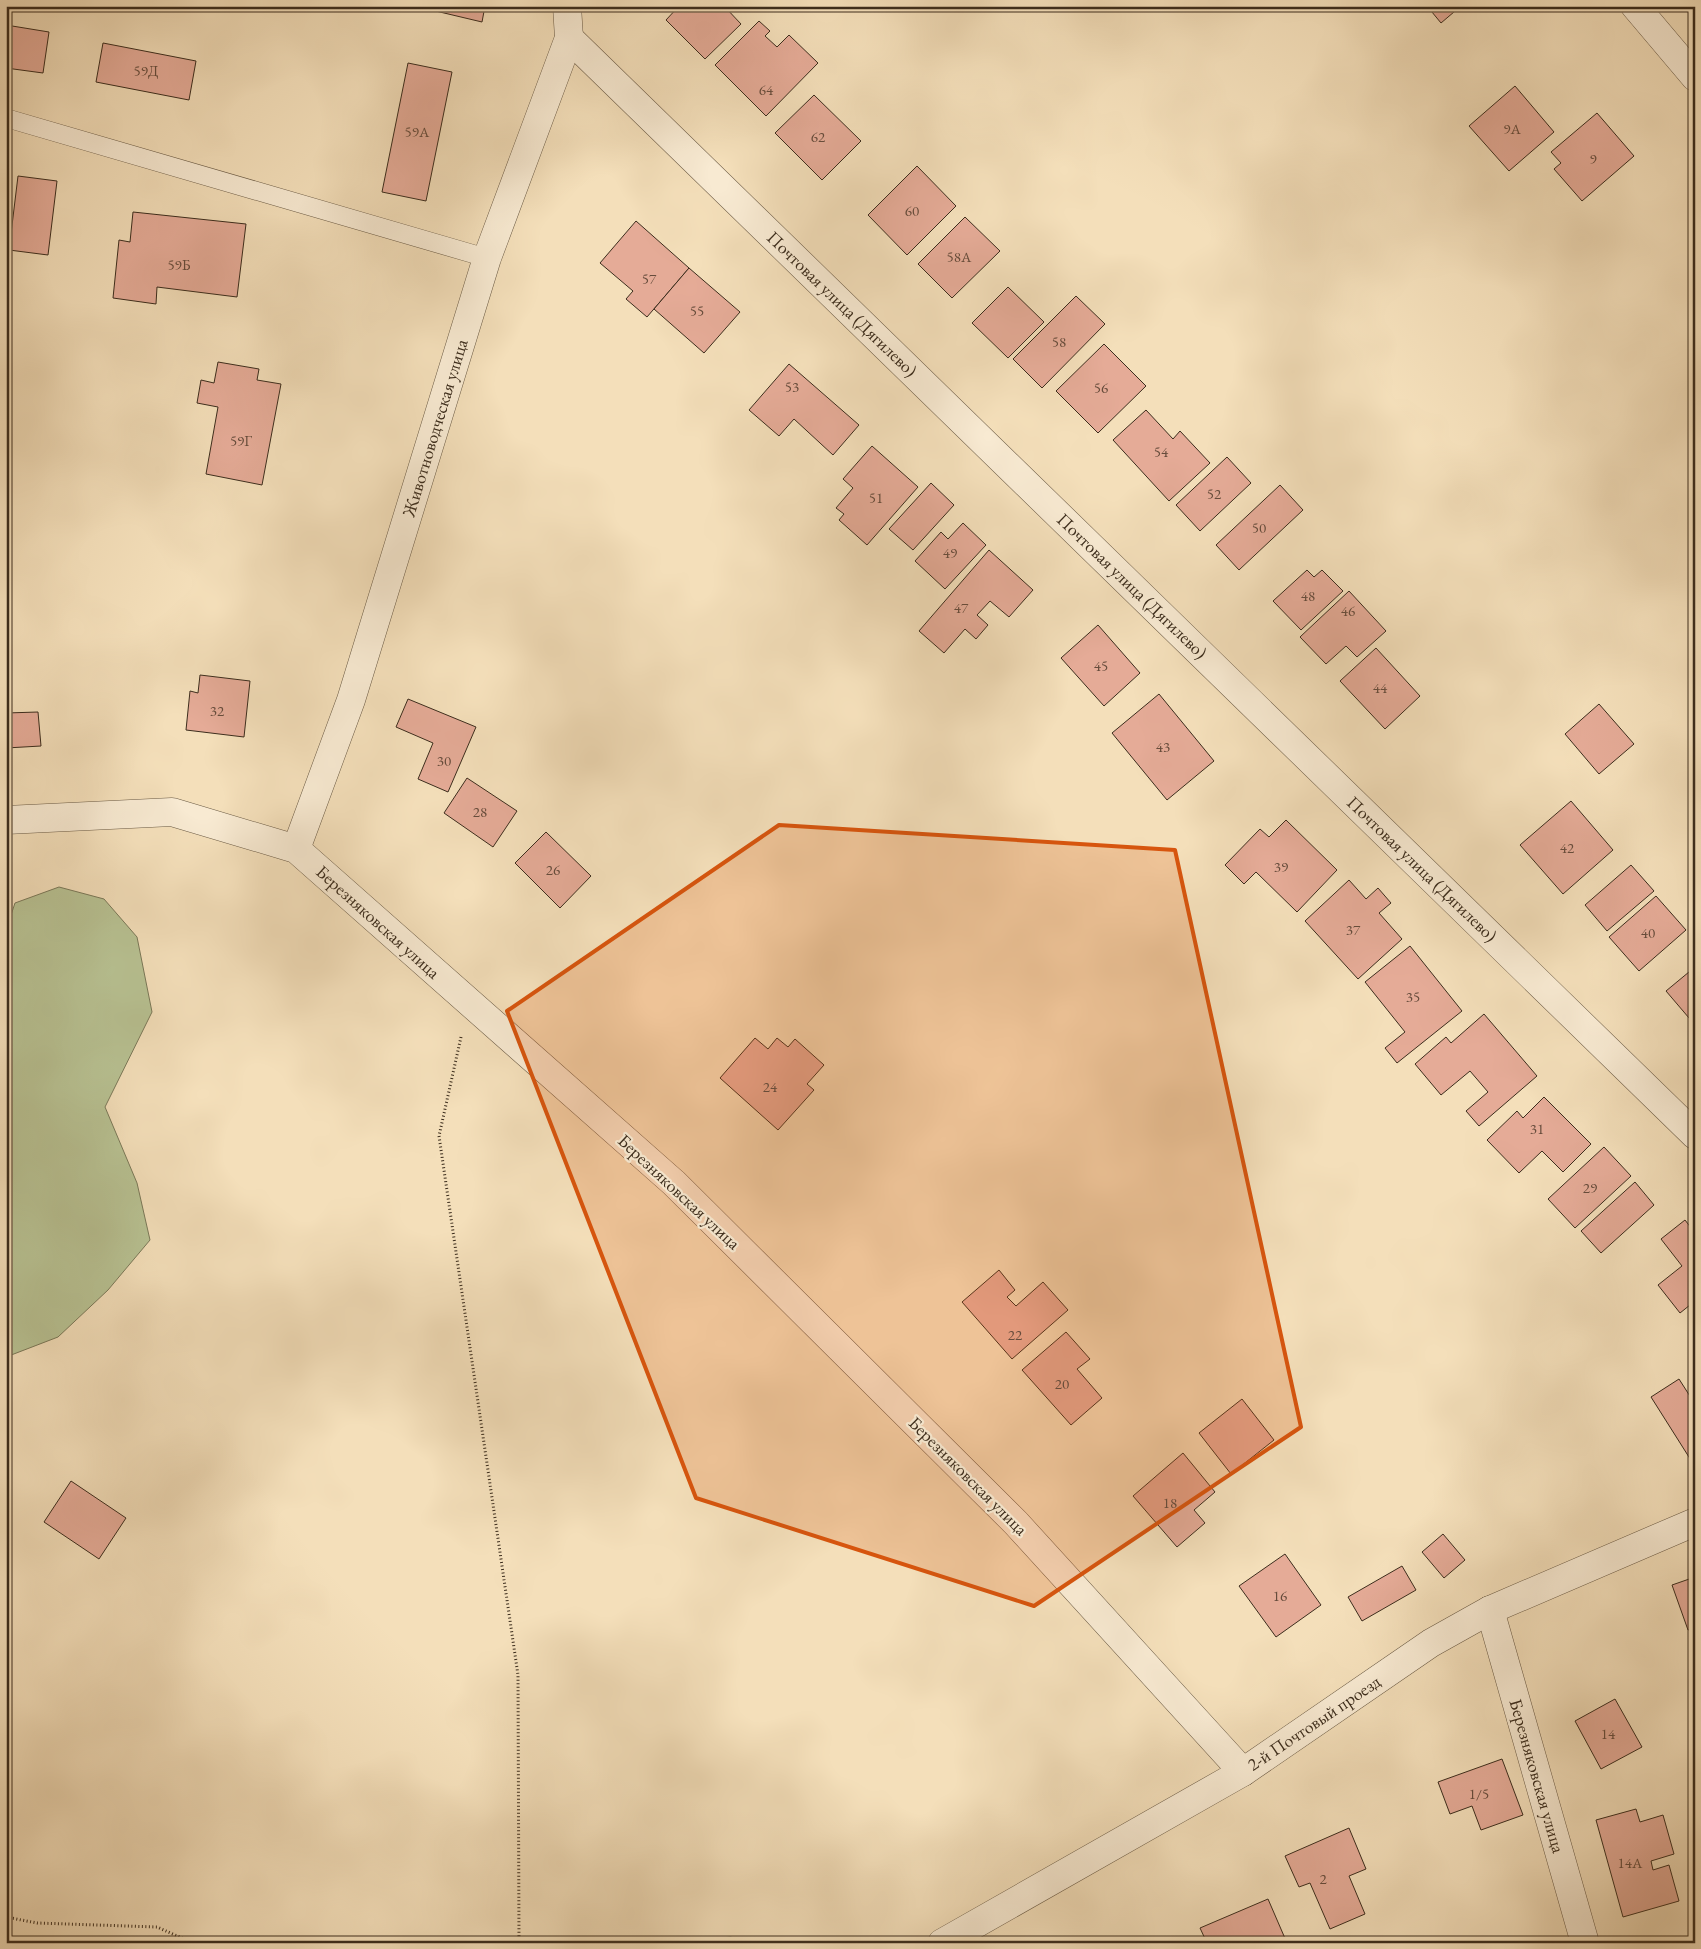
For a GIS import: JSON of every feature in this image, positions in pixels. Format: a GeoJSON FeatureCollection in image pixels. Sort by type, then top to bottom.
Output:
{"type":"FeatureCollection","features":[{"type":"Feature","properties":{"kind":"street","name":"Животноводческая улица"},"geometry":{"type":"LineString","coordinates":[[296,850],[351,700],[487,258],[569,38],[567,6]]}},
{"type":"Feature","properties":{"kind":"street"},"geometry":{"type":"LineString","coordinates":[[1634,6],[1695,77]]}},
{"type":"Feature","properties":{"kind":"street","name":"Почтовая улица (Дягилево)"},"geometry":{"type":"LineString","coordinates":[[569,38],[1695,1135]]}},
{"type":"Feature","properties":{"kind":"street","name":"Березняковская улица"},"geometry":{"type":"LineString","coordinates":[[6,820],[172,812],[296,850],[674,1183],[1002,1510],[1243,1772]]}},
{"type":"Feature","properties":{"kind":"street","name":"2-й Почтовый проезд"},"geometry":{"type":"LineString","coordinates":[[942,1943],[1243,1772],[1431,1643],[1490,1610],[1695,1522]]}},
{"type":"Feature","properties":{"kind":"street","name":"Березняковская улица"},"geometry":{"type":"LineString","coordinates":[[1490,1610],[1584,1943]]}},
{"type":"Feature","properties":{"kind":"lane"},"geometry":{"type":"LineString","coordinates":[[6,118],[487,258]]}},
{"type":"Feature","properties":{"kind":"path"},"geometry":{"type":"LineString","coordinates":[[469,1002],[439,1136],[518,1675],[519,1943]]}},
{"type":"Feature","properties":{"kind":"path"},"geometry":{"type":"LineString","coordinates":[[6,1917],[37,1923],[157,1927],[193,1943]]}},
{"type":"Feature","properties":{"kind":"highlighted area"},"geometry":{"type":"Polygon","coordinates":[[[779,825],[1175,850],[1301,1427],[1034,1606],[696,1498],[507,1011],[779,825]]]}},
{"type":"Feature","properties":{"kind":"green space"},"geometry":{"type":"Polygon","coordinates":[[[59,887],[104,899],[137,937],[152,1012],[105,1107],[137,1183],[150,1240],[108,1290],[58,1337],[6,1357],[6,930],[15,903],[59,887]]]}},
{"type":"Feature","properties":{"kind":"water"},"geometry":{"type":"Polygon","coordinates":[[[731,1937],[741,1943],[695,1943],[703,1940],[731,1937]]]}},
{"type":"Feature","properties":{"kind":"building"},"geometry":{"type":"Polygon","coordinates":[[[423,6],[485,6],[482,22],[423,8],[423,6]]]}},
{"type":"Feature","properties":{"kind":"building"},"geometry":{"type":"Polygon","coordinates":[[[679,6],[724,6],[741,24],[705,59],[666,20],[679,6]]]}},
{"type":"Feature","properties":{"kind":"building"},"geometry":{"type":"Polygon","coordinates":[[[1427,6],[1461,6],[1441,23],[1427,6]]]}},
{"type":"Feature","properties":{"kind":"building"},"geometry":{"type":"Polygon","coordinates":[[[759,21],[770,31],[765,36],[777,47],[789,35],[818,63],[766,116],[715,65],[759,21]]]}},
{"type":"Feature","properties":{"kind":"building"},"geometry":{"type":"Polygon","coordinates":[[[6,25],[49,32],[43,73],[6,68],[6,25]]]}},
{"type":"Feature","properties":{"kind":"building"},"geometry":{"type":"Polygon","coordinates":[[[103,43],[196,61],[189,100],[96,82],[103,43]]]}},
{"type":"Feature","properties":{"kind":"building"},"geometry":{"type":"Polygon","coordinates":[[[408,63],[452,72],[426,201],[382,192],[408,63]]]}},
{"type":"Feature","properties":{"kind":"building"},"geometry":{"type":"Polygon","coordinates":[[[1515,86],[1554,132],[1509,171],[1469,126],[1515,86]]]}},
{"type":"Feature","properties":{"kind":"building"},"geometry":{"type":"Polygon","coordinates":[[[814,95],[861,141],[822,180],[775,133],[814,95]]]}},
{"type":"Feature","properties":{"kind":"building"},"geometry":{"type":"Polygon","coordinates":[[[1597,113],[1634,156],[1582,201],[1554,169],[1561,163],[1551,152],[1597,113]]]}},
{"type":"Feature","properties":{"kind":"building"},"geometry":{"type":"Polygon","coordinates":[[[917,166],[956,206],[907,255],[868,215],[917,166]]]}},
{"type":"Feature","properties":{"kind":"building"},"geometry":{"type":"Polygon","coordinates":[[[18,176],[57,181],[48,255],[9,250],[18,176]]]}},
{"type":"Feature","properties":{"kind":"building"},"geometry":{"type":"Polygon","coordinates":[[[133,212],[246,224],[237,297],[157,287],[156,304],[113,298],[119,240],[130,242],[133,212]]]}},
{"type":"Feature","properties":{"kind":"building"},"geometry":{"type":"Polygon","coordinates":[[[965,217],[1000,251],[952,298],[918,264],[965,217]]]}},
{"type":"Feature","properties":{"kind":"building"},"geometry":{"type":"Polygon","coordinates":[[[636,221],[689,268],[647,317],[626,299],[633,291],[600,263],[636,221]]]}},
{"type":"Feature","properties":{"kind":"building"},"geometry":{"type":"Polygon","coordinates":[[[689,268],[740,312],[704,353],[654,309],[689,268]]]}},
{"type":"Feature","properties":{"kind":"building"},"geometry":{"type":"Polygon","coordinates":[[[1008,287],[1044,322],[1008,358],[972,323],[1008,287]]]}},
{"type":"Feature","properties":{"kind":"building"},"geometry":{"type":"Polygon","coordinates":[[[1076,296],[1105,324],[1042,388],[1013,359],[1076,296]]]}},
{"type":"Feature","properties":{"kind":"building"},"geometry":{"type":"Polygon","coordinates":[[[1104,344],[1146,386],[1098,433],[1056,391],[1104,344]]]}},
{"type":"Feature","properties":{"kind":"building"},"geometry":{"type":"Polygon","coordinates":[[[218,362],[259,369],[257,380],[281,384],[262,485],[206,474],[218,407],[197,403],[201,380],[214,383],[218,362]]]}},
{"type":"Feature","properties":{"kind":"building"},"geometry":{"type":"Polygon","coordinates":[[[789,364],[859,425],[833,455],[794,419],[779,436],[749,410],[789,364]]]}},
{"type":"Feature","properties":{"kind":"building"},"geometry":{"type":"Polygon","coordinates":[[[1146,410],[1173,439],[1180,431],[1210,463],[1169,501],[1113,440],[1146,410]]]}},
{"type":"Feature","properties":{"kind":"building"},"geometry":{"type":"Polygon","coordinates":[[[872,446],[918,487],[867,545],[839,520],[844,514],[836,508],[853,488],[843,479],[872,446]]]}},
{"type":"Feature","properties":{"kind":"building"},"geometry":{"type":"Polygon","coordinates":[[[1227,457],[1251,483],[1200,531],[1176,505],[1227,457]]]}},
{"type":"Feature","properties":{"kind":"building"},"geometry":{"type":"Polygon","coordinates":[[[931,483],[954,505],[913,550],[889,529],[931,483]]]}},
{"type":"Feature","properties":{"kind":"building"},"geometry":{"type":"Polygon","coordinates":[[[1280,485],[1303,510],[1239,570],[1216,545],[1280,485]]]}},
{"type":"Feature","properties":{"kind":"building"},"geometry":{"type":"Polygon","coordinates":[[[963,523],[986,545],[945,589],[915,561],[941,532],[948,539],[963,523]]]}},
{"type":"Feature","properties":{"kind":"building"},"geometry":{"type":"Polygon","coordinates":[[[989,550],[1033,590],[1009,617],[990,601],[977,615],[988,625],[976,639],[965,629],[944,653],[919,631],[989,550]]]}},
{"type":"Feature","properties":{"kind":"building"},"geometry":{"type":"Polygon","coordinates":[[[1307,570],[1314,577],[1322,570],[1343,591],[1301,630],[1273,601],[1307,570]]]}},
{"type":"Feature","properties":{"kind":"building"},"geometry":{"type":"Polygon","coordinates":[[[1349,591],[1386,631],[1357,657],[1346,646],[1326,664],[1300,637],[1349,591]]]}},
{"type":"Feature","properties":{"kind":"building"},"geometry":{"type":"Polygon","coordinates":[[[1098,625],[1140,673],[1104,706],[1061,658],[1098,625]]]}},
{"type":"Feature","properties":{"kind":"building"},"geometry":{"type":"Polygon","coordinates":[[[1376,648],[1420,696],[1385,729],[1340,681],[1376,648]]]}},
{"type":"Feature","properties":{"kind":"building"},"geometry":{"type":"Polygon","coordinates":[[[200,675],[250,681],[244,737],[186,730],[190,691],[198,693],[200,675]]]}},
{"type":"Feature","properties":{"kind":"building"},"geometry":{"type":"Polygon","coordinates":[[[1159,694],[1214,761],[1167,800],[1112,733],[1159,694]]]}},
{"type":"Feature","properties":{"kind":"building"},"geometry":{"type":"Polygon","coordinates":[[[408,699],[476,727],[448,792],[418,779],[433,743],[396,727],[408,699]]]}},
{"type":"Feature","properties":{"kind":"building"},"geometry":{"type":"Polygon","coordinates":[[[1599,704],[1634,744],[1599,774],[1565,734],[1599,704]]]}},
{"type":"Feature","properties":{"kind":"building"},"geometry":{"type":"Polygon","coordinates":[[[38,712],[41,746],[6,748],[6,713],[38,712]]]}},
{"type":"Feature","properties":{"kind":"building"},"geometry":{"type":"Polygon","coordinates":[[[467,778],[517,811],[493,847],[444,813],[467,778]]]}},
{"type":"Feature","properties":{"kind":"building"},"geometry":{"type":"Polygon","coordinates":[[[1571,801],[1613,850],[1563,894],[1520,845],[1571,801]]]}},
{"type":"Feature","properties":{"kind":"building"},"geometry":{"type":"Polygon","coordinates":[[[1286,820],[1337,870],[1297,912],[1256,872],[1244,884],[1225,865],[1260,829],[1269,837],[1286,820]]]}},
{"type":"Feature","properties":{"kind":"building"},"geometry":{"type":"Polygon","coordinates":[[[546,832],[591,876],[560,908],[515,863],[546,832]]]}},
{"type":"Feature","properties":{"kind":"building"},"geometry":{"type":"Polygon","coordinates":[[[1631,865],[1654,891],[1607,931],[1585,905],[1631,865]]]}},
{"type":"Feature","properties":{"kind":"building"},"geometry":{"type":"Polygon","coordinates":[[[1349,880],[1366,899],[1378,888],[1391,903],[1379,913],[1402,939],[1358,979],[1305,921],[1349,880]]]}},
{"type":"Feature","properties":{"kind":"building"},"geometry":{"type":"Polygon","coordinates":[[[1656,896],[1686,930],[1639,971],[1609,937],[1656,896]]]}},
{"type":"Feature","properties":{"kind":"building"},"geometry":{"type":"Polygon","coordinates":[[[1410,946],[1462,1011],[1397,1063],[1385,1048],[1405,1032],[1365,982],[1410,946]]]}},
{"type":"Feature","properties":{"kind":"building"},"geometry":{"type":"Polygon","coordinates":[[[1695,967],[1695,1025],[1666,991],[1695,967]]]}},
{"type":"Feature","properties":{"kind":"building"},"geometry":{"type":"Polygon","coordinates":[[[1484,1014],[1537,1076],[1479,1126],[1466,1111],[1488,1092],[1470,1071],[1441,1095],[1415,1064],[1446,1037],[1451,1043],[1484,1014]]]}},
{"type":"Feature","properties":{"kind":"building"},"geometry":{"type":"Polygon","coordinates":[[[755,1038],[768,1049],[777,1038],[788,1047],[795,1039],[824,1065],[807,1084],[814,1090],[778,1130],[720,1078],[755,1038]]]}},
{"type":"Feature","properties":{"kind":"building"},"geometry":{"type":"Polygon","coordinates":[[[1544,1097],[1591,1144],[1563,1172],[1542,1151],[1519,1173],[1487,1140],[1517,1111],[1523,1118],[1544,1097]]]}},
{"type":"Feature","properties":{"kind":"building"},"geometry":{"type":"Polygon","coordinates":[[[1604,1147],[1631,1176],[1575,1228],[1548,1199],[1604,1147]]]}},
{"type":"Feature","properties":{"kind":"building"},"geometry":{"type":"Polygon","coordinates":[[[1635,1182],[1654,1205],[1601,1253],[1581,1231],[1635,1182]]]}},
{"type":"Feature","properties":{"kind":"building"},"geometry":{"type":"Polygon","coordinates":[[[1685,1220],[1695,1233],[1695,1301],[1680,1313],[1658,1285],[1682,1266],[1661,1239],[1685,1220]]]}},
{"type":"Feature","properties":{"kind":"building"},"geometry":{"type":"Polygon","coordinates":[[[999,1270],[1015,1290],[1007,1297],[1016,1306],[1043,1282],[1068,1310],[1012,1359],[962,1302],[999,1270]]]}},
{"type":"Feature","properties":{"kind":"building"},"geometry":{"type":"Polygon","coordinates":[[[1066,1332],[1090,1359],[1077,1369],[1102,1398],[1071,1425],[1022,1370],[1066,1332]]]}},
{"type":"Feature","properties":{"kind":"building"},"geometry":{"type":"Polygon","coordinates":[[[1679,1379],[1695,1404],[1694,1465],[1651,1397],[1679,1379]]]}},
{"type":"Feature","properties":{"kind":"building"},"geometry":{"type":"Polygon","coordinates":[[[1242,1399],[1274,1440],[1231,1474],[1199,1433],[1242,1399]]]}},
{"type":"Feature","properties":{"kind":"building"},"geometry":{"type":"Polygon","coordinates":[[[1183,1453],[1215,1492],[1194,1510],[1205,1523],[1177,1547],[1133,1496],[1183,1453]]]}},
{"type":"Feature","properties":{"kind":"building"},"geometry":{"type":"Polygon","coordinates":[[[71,1481],[126,1518],[99,1559],[44,1522],[71,1481]]]}},
{"type":"Feature","properties":{"kind":"building"},"geometry":{"type":"Polygon","coordinates":[[[1443,1534],[1465,1560],[1444,1578],[1422,1552],[1443,1534]]]}},
{"type":"Feature","properties":{"kind":"building"},"geometry":{"type":"Polygon","coordinates":[[[1285,1554],[1321,1605],[1276,1637],[1239,1586],[1285,1554]]]}},
{"type":"Feature","properties":{"kind":"building"},"geometry":{"type":"Polygon","coordinates":[[[1402,1566],[1416,1590],[1362,1621],[1348,1597],[1402,1566]]]}},
{"type":"Feature","properties":{"kind":"building"},"geometry":{"type":"Polygon","coordinates":[[[1695,1577],[1695,1628],[1688,1630],[1672,1585],[1695,1577]]]}},
{"type":"Feature","properties":{"kind":"building"},"geometry":{"type":"Polygon","coordinates":[[[1615,1699],[1642,1747],[1601,1769],[1575,1721],[1615,1699]]]}},
{"type":"Feature","properties":{"kind":"building"},"geometry":{"type":"Polygon","coordinates":[[[1502,1759],[1523,1815],[1481,1830],[1472,1806],[1450,1814],[1438,1782],[1502,1759]]]}},
{"type":"Feature","properties":{"kind":"building"},"geometry":{"type":"Polygon","coordinates":[[[1636,1809],[1640,1822],[1663,1815],[1674,1854],[1651,1861],[1653,1870],[1669,1865],[1679,1901],[1623,1917],[1596,1820],[1636,1809]]]}},
{"type":"Feature","properties":{"kind":"building"},"geometry":{"type":"Polygon","coordinates":[[[1349,1828],[1366,1869],[1349,1876],[1365,1914],[1330,1929],[1310,1883],[1299,1887],[1285,1856],[1349,1828]]]}},
{"type":"Feature","properties":{"kind":"building"},"geometry":{"type":"Polygon","coordinates":[[[1268,1899],[1287,1943],[1207,1943],[1200,1928],[1268,1899]]]}}]}
